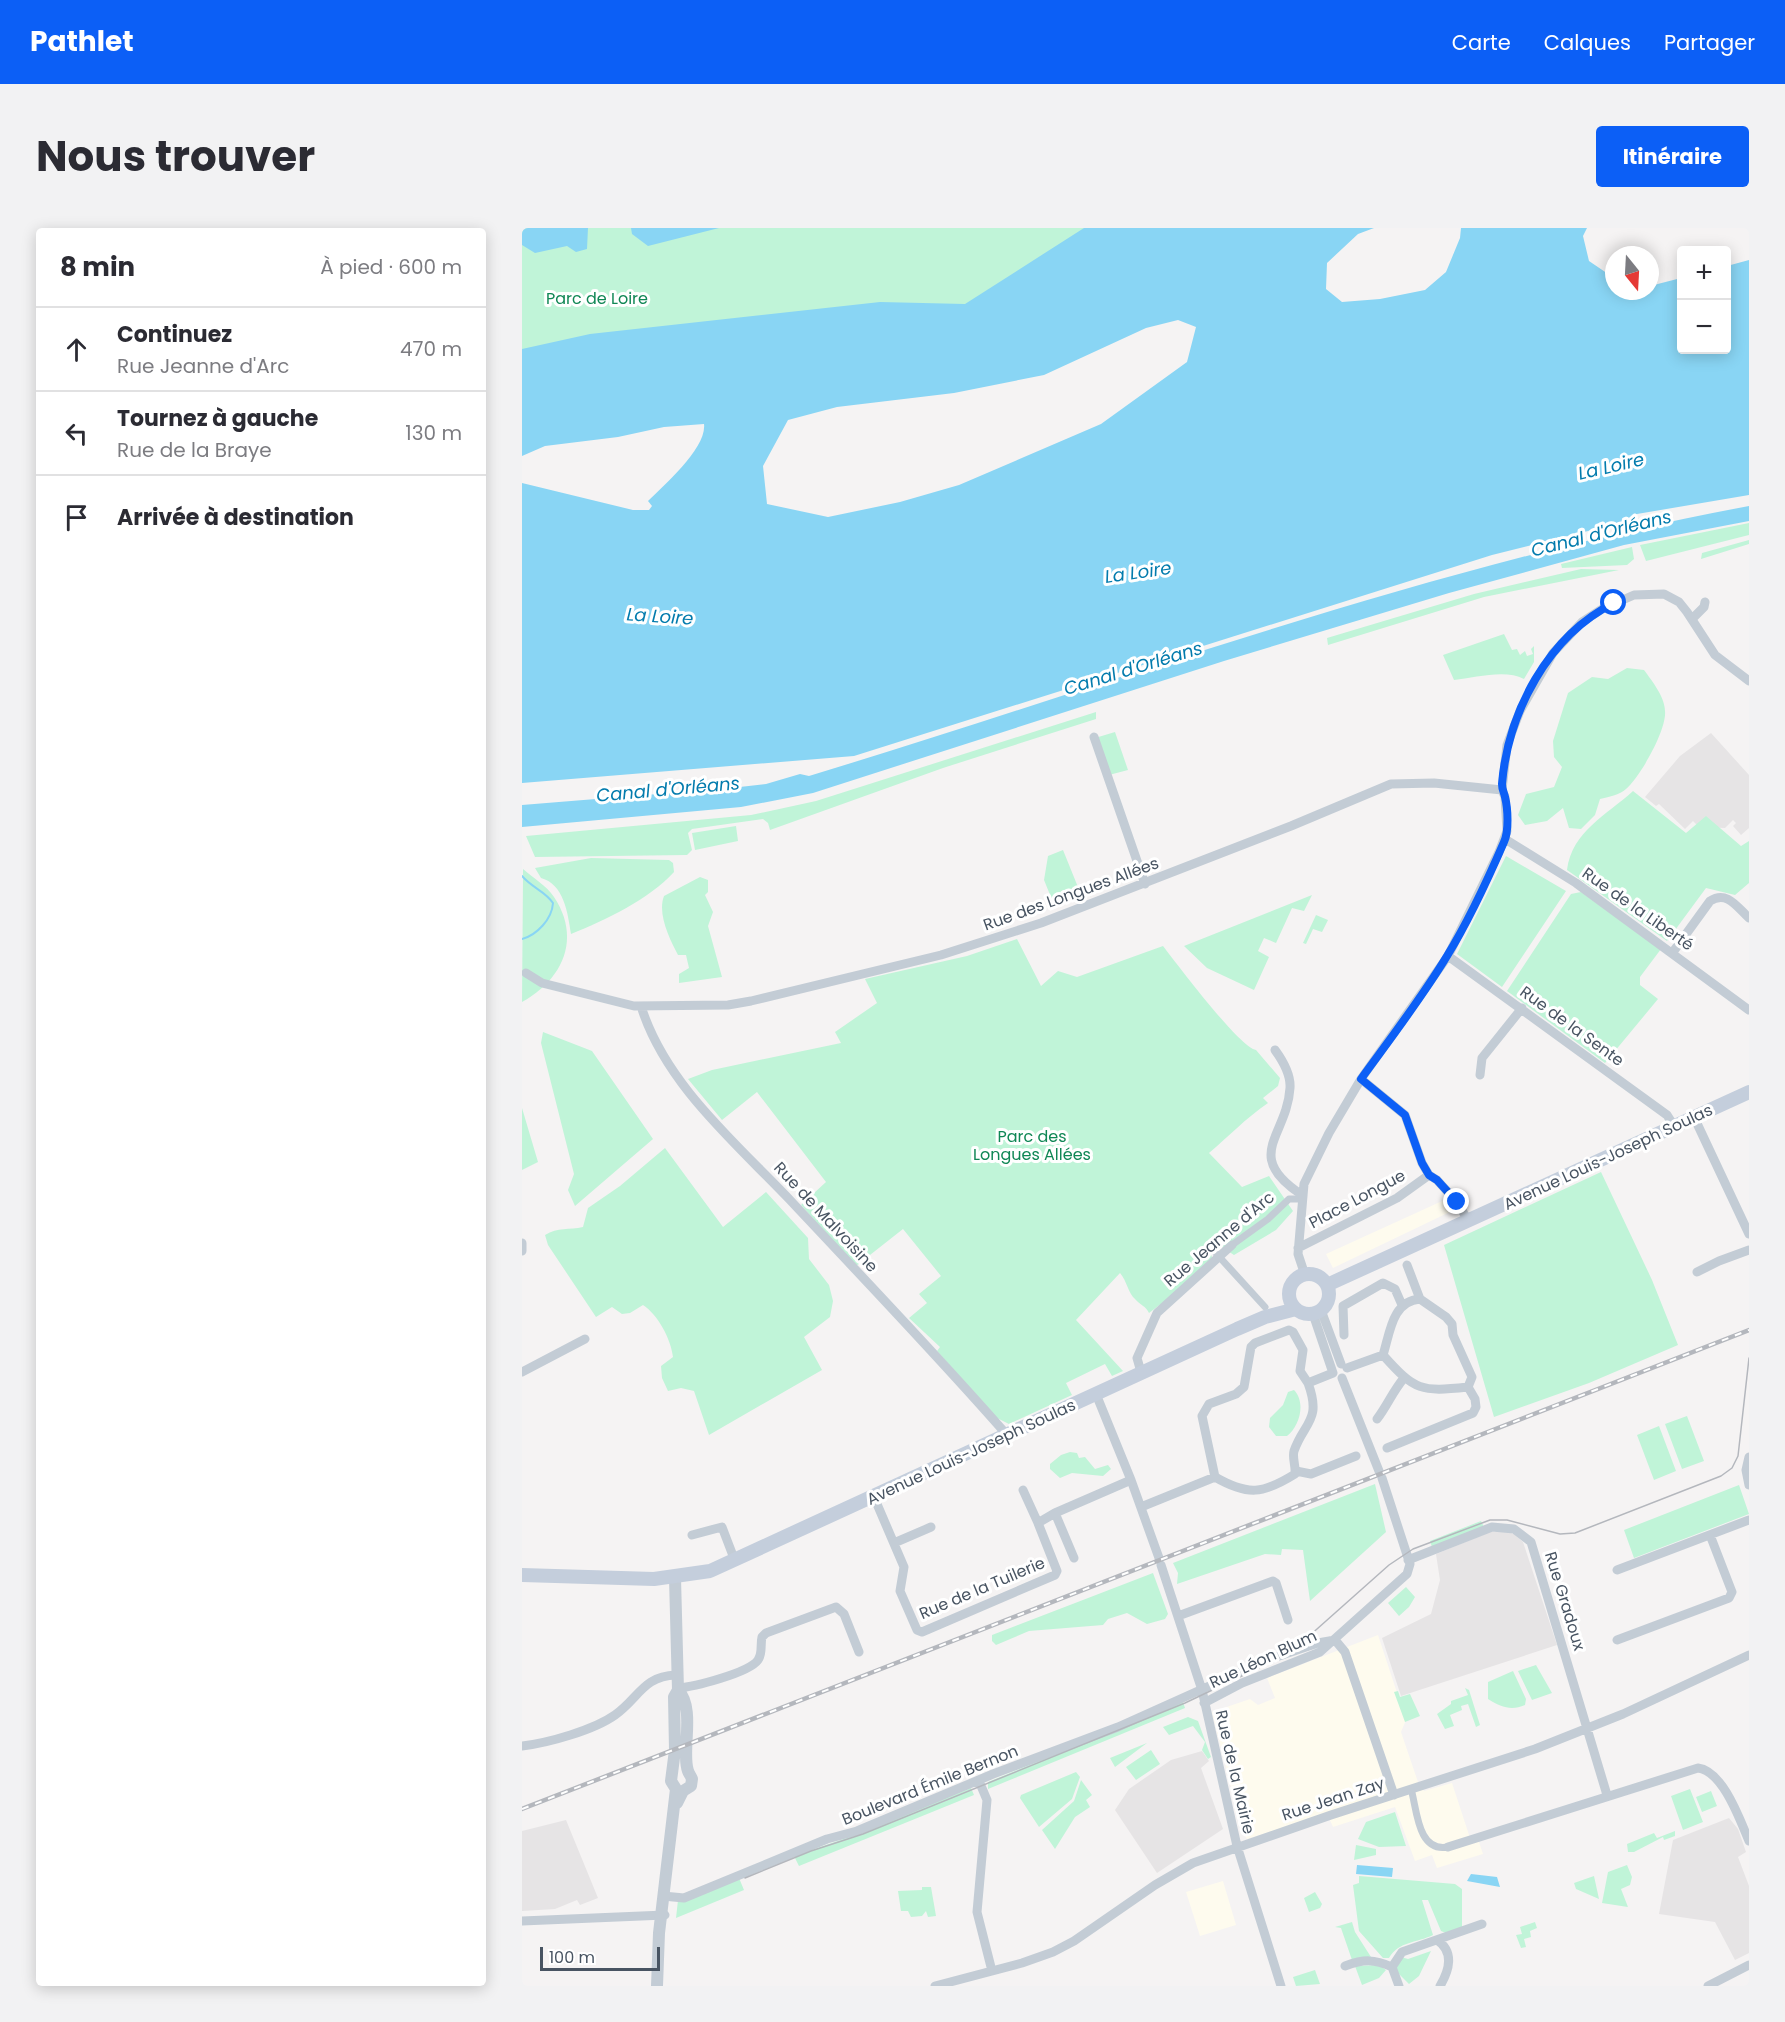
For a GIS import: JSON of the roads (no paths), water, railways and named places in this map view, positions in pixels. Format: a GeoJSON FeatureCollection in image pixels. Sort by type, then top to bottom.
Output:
{"type":"FeatureCollection","features":[{"type":"Feature","properties":{"kind":"main road","name":"Avenue Louis-Joseph Soulas"},"geometry":{"type":"LineString","coordinates":[[1328,1290],[1453,1233],[1468,1222],[1749,1092]]}},
{"type":"Feature","properties":{"kind":"main road"},"geometry":{"type":"LineString","coordinates":[[1305,1275],[1318,1277],[1328,1290],[1317,1312],[1293,1304],[1292,1285],[1305,1275]]}},
{"type":"Feature","properties":{"kind":"main road","name":"Avenue Louis-Joseph Soulas"},"geometry":{"type":"LineString","coordinates":[[522,1575],[675,1578],[696,1575],[735,1561],[874,1497],[1096,1394],[1265,1312],[1293,1304]]}},
{"type":"Feature","properties":{"kind":"street"},"geometry":{"type":"LineString","coordinates":[[1305,1275],[1298,1248],[1301,1194],[1329,1132],[1361,1079],[1448,956],[1505,839],[1505,797],[1502,790],[1508,746],[1520,711],[1546,664],[1582,622],[1602,609],[1634,595],[1652,593],[1673,597],[1692,619],[1715,655],[1749,681]]}},
{"type":"Feature","properties":{"kind":"street"},"geometry":{"type":"LineString","coordinates":[[1692,619],[1705,602]]}},
{"type":"Feature","properties":{"kind":"street"},"geometry":{"type":"LineString","coordinates":[[1094,737],[1145,884]]}},
{"type":"Feature","properties":{"kind":"street","name":"Rue des Longues Allées"},"geometry":{"type":"LineString","coordinates":[[526,974],[542,983],[641,1006],[728,1005],[932,957],[1030,927],[1145,884],[1391,784],[1443,783],[1502,790]]}},
{"type":"Feature","properties":{"kind":"street","name":"Rue de la Liberté"},"geometry":{"type":"LineString","coordinates":[[1505,839],[1576,883],[1749,1010]]}},
{"type":"Feature","properties":{"kind":"street"},"geometry":{"type":"LineString","coordinates":[[1673,952],[1710,901],[1715,898],[1730,899],[1749,918]]}},
{"type":"Feature","properties":{"kind":"street","name":"Rue de la Sente"},"geometry":{"type":"LineString","coordinates":[[1448,956],[1667,1115],[1674,1126]]}},
{"type":"Feature","properties":{"kind":"street","name":"Rue de Malvoisine"},"geometry":{"type":"LineString","coordinates":[[641,1006],[648,1029],[659,1047],[705,1109],[1007,1435]]}},
{"type":"Feature","properties":{"kind":"street"},"geometry":{"type":"LineString","coordinates":[[1480,1075],[1482,1058],[1522,1008]]}},
{"type":"Feature","properties":{"kind":"street"},"geometry":{"type":"LineString","coordinates":[[1275,1050],[1288,1073],[1290,1087],[1288,1102],[1275,1133],[1272,1161],[1280,1178],[1301,1194]]}},
{"type":"Feature","properties":{"kind":"street"},"geometry":{"type":"LineString","coordinates":[[1361,1079],[1405,1115],[1422,1163],[1429,1175],[1437,1180],[1457,1202],[1468,1222]]}},
{"type":"Feature","properties":{"kind":"street"},"geometry":{"type":"LineString","coordinates":[[1694,1117],[1746,1222],[1749,1234]]}},
{"type":"Feature","properties":{"kind":"street","name":"Place Longue"},"geometry":{"type":"LineString","coordinates":[[1298,1248],[1397,1198],[1429,1175]]}},
{"type":"Feature","properties":{"kind":"street","name":"Rue Jeanne d'Arc"},"geometry":{"type":"LineString","coordinates":[[1141,1372],[1137,1358],[1157,1313],[1216,1253],[1232,1245],[1268,1220],[1289,1199],[1301,1194]]}},
{"type":"Feature","properties":{"kind":"street"},"geometry":{"type":"LineString","coordinates":[[522,1244],[522,1251]]}},
{"type":"Feature","properties":{"kind":"street"},"geometry":{"type":"LineString","coordinates":[[1697,1272],[1749,1250]]}},
{"type":"Feature","properties":{"kind":"street"},"geometry":{"type":"LineString","coordinates":[[1216,1253],[1265,1312]]}},
{"type":"Feature","properties":{"kind":"street"},"geometry":{"type":"LineString","coordinates":[[1407,1265],[1420,1299],[1446,1317],[1452,1324],[1453,1335],[1472,1377],[1468,1387]]}},
{"type":"Feature","properties":{"kind":"street"},"geometry":{"type":"LineString","coordinates":[[1344,1335],[1343,1306],[1375,1288],[1388,1284],[1395,1288],[1402,1305]]}},
{"type":"Feature","properties":{"kind":"street"},"geometry":{"type":"LineString","coordinates":[[1383,1355],[1397,1311],[1402,1305],[1420,1299]]}},
{"type":"Feature","properties":{"kind":"street"},"geometry":{"type":"LineString","coordinates":[[1317,1312],[1339,1368],[1335,1377],[1342,1378],[1380,1474],[1409,1564]]}},
{"type":"Feature","properties":{"kind":"street"},"geometry":{"type":"LineString","coordinates":[[1141,1507],[1215,1477],[1242,1491],[1254,1492],[1292,1476],[1296,1471],[1293,1453],[1312,1416],[1312,1398],[1308,1383],[1300,1371],[1303,1350],[1293,1332],[1288,1330],[1256,1343],[1249,1353],[1244,1387],[1236,1394],[1209,1404],[1202,1416],[1215,1477]]}},
{"type":"Feature","properties":{"kind":"street"},"geometry":{"type":"LineString","coordinates":[[522,1372],[585,1339]]}},
{"type":"Feature","properties":{"kind":"street"},"geometry":{"type":"LineString","coordinates":[[1383,1355],[1404,1378],[1424,1389],[1468,1387]]}},
{"type":"Feature","properties":{"kind":"street"},"geometry":{"type":"LineString","coordinates":[[1308,1383],[1339,1368],[1383,1355]]}},
{"type":"Feature","properties":{"kind":"street"},"geometry":{"type":"LineString","coordinates":[[1377,1419],[1385,1408],[1391,1392],[1404,1378]]}},
{"type":"Feature","properties":{"kind":"street"},"geometry":{"type":"LineString","coordinates":[[1387,1448],[1473,1413],[1476,1407],[1475,1399],[1468,1387]]}},
{"type":"Feature","properties":{"kind":"street","name":"Rue de la Mairie"},"geometry":{"type":"LineString","coordinates":[[1096,1394],[1141,1507],[1202,1690],[1237,1846],[1281,1986]]}},
{"type":"Feature","properties":{"kind":"street"},"geometry":{"type":"LineString","coordinates":[[1296,1471],[1311,1474],[1356,1456]]}},
{"type":"Feature","properties":{"kind":"street"},"geometry":{"type":"LineString","coordinates":[[1748,1482],[1749,1457]]}},
{"type":"Feature","properties":{"kind":"street"},"geometry":{"type":"LineString","coordinates":[[1023,1490],[1038,1523],[1055,1513],[1131,1480]]}},
{"type":"Feature","properties":{"kind":"street","name":"Rue de la Tuilerie"},"geometry":{"type":"LineString","coordinates":[[874,1497],[904,1567],[900,1591],[917,1630],[922,1632],[1055,1575],[1057,1571],[1038,1523]]}},
{"type":"Feature","properties":{"kind":"street"},"geometry":{"type":"LineString","coordinates":[[1055,1513],[1074,1558]]}},
{"type":"Feature","properties":{"kind":"street"},"geometry":{"type":"LineString","coordinates":[[1617,1570],[1749,1520]]}},
{"type":"Feature","properties":{"kind":"street"},"geometry":{"type":"LineString","coordinates":[[692,1535],[722,1527],[735,1561]]}},
{"type":"Feature","properties":{"kind":"street"},"geometry":{"type":"LineString","coordinates":[[894,1543],[931,1527]]}},
{"type":"Feature","properties":{"kind":"street","name":"Rue Gradoux"},"geometry":{"type":"LineString","coordinates":[[1409,1564],[1492,1527],[1514,1529],[1531,1542],[1607,1795]]}},
{"type":"Feature","properties":{"kind":"street"},"geometry":{"type":"LineString","coordinates":[[1617,1640],[1730,1598],[1732,1592],[1710,1535]]}},
{"type":"Feature","properties":{"kind":"street","name":"Rue Léon Blum"},"geometry":{"type":"LineString","coordinates":[[1204,1703],[1242,1683],[1320,1652],[1402,1580],[1409,1564]]}},
{"type":"Feature","properties":{"kind":"street"},"geometry":{"type":"LineString","coordinates":[[675,1578],[677,1684],[674,1697],[671,1781],[679,1790]]}},
{"type":"Feature","properties":{"kind":"street"},"geometry":{"type":"LineString","coordinates":[[1178,1616],[1273,1581],[1276,1583],[1288,1620]]}},
{"type":"Feature","properties":{"kind":"street"},"geometry":{"type":"LineString","coordinates":[[522,1746],[549,1741],[608,1719],[617,1714],[651,1680],[694,1687],[752,1665],[760,1655],[761,1641],[766,1633],[836,1607],[844,1614],[859,1652]]}},
{"type":"Feature","properties":{"kind":"street"},"geometry":{"type":"LineString","coordinates":[[1335,1640],[1345,1652],[1394,1795]]}},
{"type":"Feature","properties":{"kind":"street","name":"Rue Léon Blum"},"geometry":{"type":"LineString","coordinates":[[1202,1690],[1268,1660],[1318,1642],[1335,1640]]}},
{"type":"Feature","properties":{"kind":"street","name":"Rue Jean Zay"},"geometry":{"type":"LineString","coordinates":[[935,1986],[966,1982],[1064,1946],[1178,1871],[1237,1846],[1535,1749],[1588,1729],[1749,1655]]}},
{"type":"Feature","properties":{"kind":"street"},"geometry":{"type":"LineString","coordinates":[[677,1684],[684,1696],[688,1771],[692,1783],[679,1790]]}},
{"type":"Feature","properties":{"kind":"street","name":"Boulevard Émile Bernon"},"geometry":{"type":"LineString","coordinates":[[665,1896],[684,1898],[827,1839],[858,1831],[1118,1727],[1202,1690]]}},
{"type":"Feature","properties":{"kind":"street"},"geometry":{"type":"LineString","coordinates":[[1410,1789],[1425,1838],[1436,1847],[1448,1846],[1690,1768],[1703,1768],[1720,1782],[1749,1841]]}},
{"type":"Feature","properties":{"kind":"street"},"geometry":{"type":"LineString","coordinates":[[673,1774],[678,1770],[688,1771]]}},
{"type":"Feature","properties":{"kind":"street"},"geometry":{"type":"LineString","coordinates":[[979,1781],[987,1800],[977,1912],[992,1971]]}},
{"type":"Feature","properties":{"kind":"street"},"geometry":{"type":"LineString","coordinates":[[657,1986],[665,1896],[679,1790]]}},
{"type":"Feature","properties":{"kind":"street"},"geometry":{"type":"LineString","coordinates":[[522,1921],[663,1915]]}},
{"type":"Feature","properties":{"kind":"street"},"geometry":{"type":"LineString","coordinates":[[662,1986],[663,1915]]}},
{"type":"Feature","properties":{"kind":"street"},"geometry":{"type":"LineString","coordinates":[[1392,1967],[1402,1952],[1482,1924]]}},
{"type":"Feature","properties":{"kind":"street"},"geometry":{"type":"LineString","coordinates":[[1437,1940],[1443,1944],[1450,1963],[1449,1971],[1440,1986]]}},
{"type":"Feature","properties":{"kind":"street"},"geometry":{"type":"LineString","coordinates":[[1345,1966],[1363,1960],[1376,1960],[1392,1967],[1399,1986]]}},
{"type":"Feature","properties":{"kind":"street"},"geometry":{"type":"LineString","coordinates":[[1708,1986],[1727,1982],[1749,1965]]}},
{"type":"Feature","properties":{"kind":"water"},"geometry":{"type":"Polygon","coordinates":[[[522,228],[588,228],[587,249],[576,252],[567,246],[535,253],[522,245],[522,228]]]}},
{"type":"Feature","properties":{"kind":"water"},"geometry":{"type":"Polygon","coordinates":[[[631,228],[719,228],[648,246],[632,234],[631,228]]]}},
{"type":"Feature","properties":{"kind":"water"},"geometry":{"type":"Polygon","coordinates":[[[1084,228],[1374,228],[1358,234],[1327,263],[1326,289],[1342,302],[1380,299],[1425,290],[1446,272],[1460,238],[1461,228],[1587,228],[1583,236],[1589,261],[1605,272],[1605,300],[1659,300],[1659,284],[1677,279],[1677,354],[1731,354],[1731,265],[1749,260],[1749,495],[1637,514],[1620,523],[1492,555],[854,756],[522,783],[522,483],[633,510],[649,510],[652,506],[648,501],[692,455],[703,434],[704,424],[664,427],[618,437],[545,446],[522,456],[522,349],[590,334],[880,302],[965,304],[1084,228]],[[1178,320],[1146,328],[1044,375],[954,393],[837,407],[788,420],[763,466],[767,504],[828,517],[900,502],[959,485],[1101,424],[1187,362],[1196,327],[1178,320]]]}},
{"type":"Feature","properties":{"kind":"water"},"geometry":{"type":"Polygon","coordinates":[[[1749,506],[1749,521],[1624,545],[1449,593],[1224,661],[813,793],[741,807],[522,827],[522,805],[731,788],[766,784],[800,774],[809,776],[1393,593],[1511,560],[1629,531],[1749,506]]]}},
{"type":"Feature","properties":{"kind":"water"},"geometry":{"type":"Polygon","coordinates":[[[1357,1865],[1393,1868],[1392,1877],[1356,1874],[1357,1865]]]}},
{"type":"Feature","properties":{"kind":"water"},"geometry":{"type":"Polygon","coordinates":[[[1471,1874],[1497,1877],[1500,1887],[1467,1881],[1471,1874]]]}},
{"type":"Feature","properties":{"kind":"waterway"},"geometry":{"type":"LineString","coordinates":[[522,876],[553,903],[550,915],[543,926],[522,939]]}},
{"type":"Feature","properties":{"kind":"tram line"},"geometry":{"type":"LineString","coordinates":[[745,1878],[811,1851],[863,1834],[1185,1703],[1290,1653],[1389,1565],[1413,1549],[1490,1520],[1507,1520],[1560,1534],[1575,1533],[1721,1476],[1732,1468],[1738,1456],[1749,1358]]}},
{"type":"Feature","properties":{"kind":"railway"},"geometry":{"type":"LineString","coordinates":[[522,1809],[1749,1330]]}},
{"type":"Feature","properties":{"kind":"park label","name":"Parc de Loire"},"geometry":{"type":"Point","coordinates":[597,298]}},
{"type":"Feature","properties":{"kind":"park label","name":"Parc des Longues Allées"},"geometry":{"type":"Point","coordinates":[1032,1145]}},
{"type":"Feature","properties":{"kind":"water label","name":"La Loire"},"geometry":{"type":"Point","coordinates":[1611,466]}},
{"type":"Feature","properties":{"kind":"water label","name":"Canal d'Orléans"},"geometry":{"type":"Point","coordinates":[1601,533]}},
{"type":"Feature","properties":{"kind":"water label","name":"La Loire"},"geometry":{"type":"Point","coordinates":[1138,572]}},
{"type":"Feature","properties":{"kind":"water label","name":"La Loire"},"geometry":{"type":"Point","coordinates":[660,616]}},
{"type":"Feature","properties":{"kind":"water label","name":"Canal d'Orléans"},"geometry":{"type":"Point","coordinates":[1133,668]}},
{"type":"Feature","properties":{"kind":"water label","name":"Canal d'Orléans"},"geometry":{"type":"Point","coordinates":[668,789]}}]}
